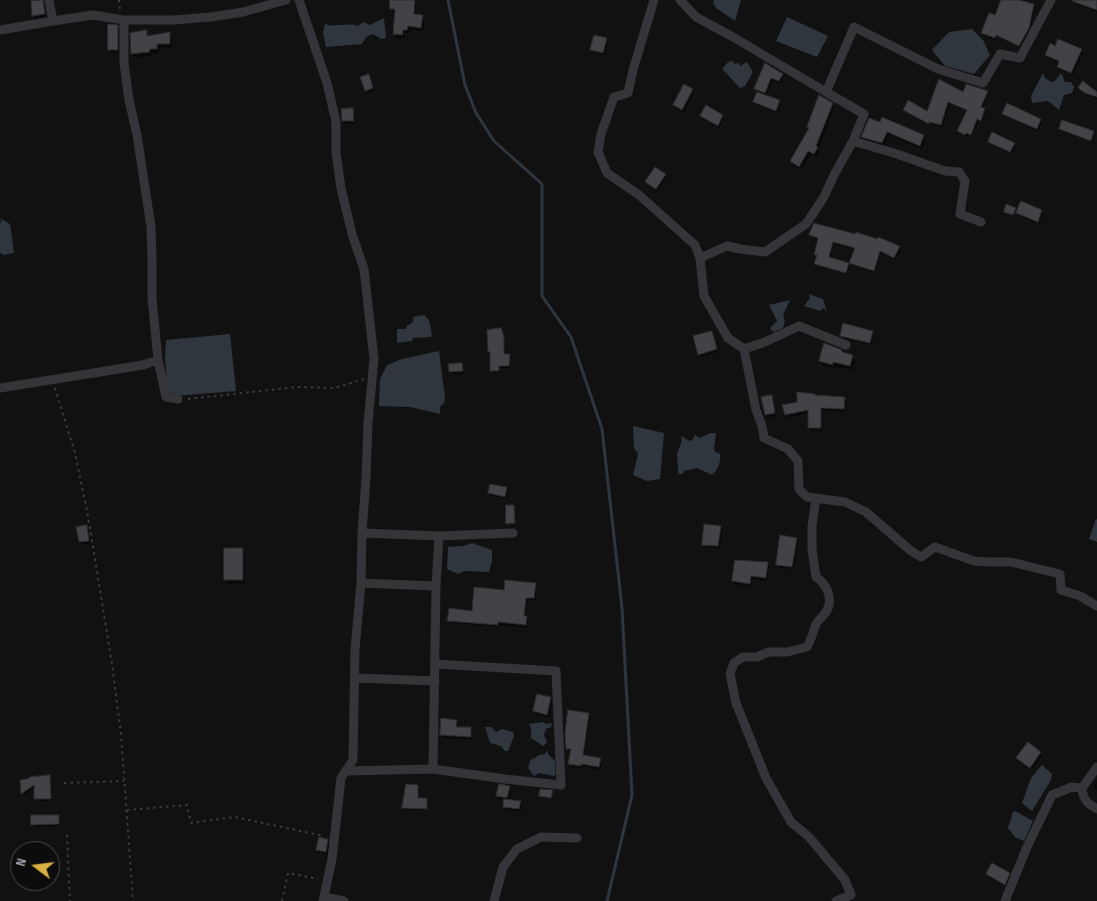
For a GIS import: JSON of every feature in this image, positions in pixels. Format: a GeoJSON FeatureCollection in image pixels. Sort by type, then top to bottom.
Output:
{"type":"FeatureCollection","features":[{"type":"Feature","properties":{"kind":"street"},"geometry":{"type":"LineString","coordinates":[[48,0],[53,21]]}},
{"type":"Feature","properties":{"kind":"street"},"geometry":{"type":"LineString","coordinates":[[0,30],[93,15],[124,20],[174,20],[211,17],[243,12],[286,0]]}},
{"type":"Feature","properties":{"kind":"street"},"geometry":{"type":"LineString","coordinates":[[299,0],[327,83],[336,122],[336,152],[341,188],[352,234],[364,269],[370,309],[374,374],[368,422],[361,583],[356,640],[353,760],[341,778],[324,899],[344,901]]}},
{"type":"Feature","properties":{"kind":"street"},"geometry":{"type":"LineString","coordinates":[[654,0],[628,93],[614,98],[601,134],[598,152],[607,172],[639,194],[695,245],[700,258],[704,296],[728,338],[744,349],[756,410],[764,438],[788,449],[798,461],[798,489],[807,497],[845,502],[866,512],[911,551],[921,556],[935,547],[974,561],[1011,562],[1060,574],[1061,590],[1080,596],[1097,606]]}},
{"type":"Feature","properties":{"kind":"street"},"geometry":{"type":"LineString","coordinates":[[680,0],[696,16],[864,114],[854,141],[834,175],[824,197],[806,224],[765,252],[727,246],[700,258]]}},
{"type":"Feature","properties":{"kind":"street"},"geometry":{"type":"LineString","coordinates":[[826,92],[854,28],[938,69],[983,83],[1000,54],[1020,58],[1051,0]]}},
{"type":"Feature","properties":{"kind":"street"},"geometry":{"type":"LineString","coordinates":[[124,20],[124,63],[151,227],[152,298],[158,360],[166,397],[178,399]]}},
{"type":"Feature","properties":{"kind":"street"},"geometry":{"type":"LineString","coordinates":[[854,141],[945,171],[959,172],[965,181],[960,214],[981,222]]}},
{"type":"Feature","properties":{"kind":"street"},"geometry":{"type":"LineString","coordinates":[[744,349],[765,342],[799,326],[846,345]]}},
{"type":"Feature","properties":{"kind":"street"},"geometry":{"type":"LineString","coordinates":[[0,388],[53,381],[143,365],[158,360]]}},
{"type":"Feature","properties":{"kind":"street"},"geometry":{"type":"LineString","coordinates":[[816,498],[812,526],[812,549],[816,577],[824,582],[828,591],[828,608],[817,622],[807,647],[802,650],[769,652],[757,657],[743,657],[734,663],[730,674],[736,704],[766,778],[791,822],[809,838],[845,880],[851,895],[836,901]]}},
{"type":"Feature","properties":{"kind":"street"},"geometry":{"type":"LineString","coordinates":[[362,533],[439,536],[513,533]]}},
{"type":"Feature","properties":{"kind":"street"},"geometry":{"type":"LineString","coordinates":[[433,769],[436,586],[439,536]]}},
{"type":"Feature","properties":{"kind":"street"},"geometry":{"type":"LineString","coordinates":[[361,583],[436,586]]}},
{"type":"Feature","properties":{"kind":"street"},"geometry":{"type":"LineString","coordinates":[[346,771],[433,769],[561,785],[556,671],[435,664]]}},
{"type":"Feature","properties":{"kind":"street"},"geometry":{"type":"LineString","coordinates":[[355,678],[435,681]]}},
{"type":"Feature","properties":{"kind":"street"},"geometry":{"type":"LineString","coordinates":[[1097,767],[1082,788],[1082,798],[1089,805],[1097,809]]}},
{"type":"Feature","properties":{"kind":"street"},"geometry":{"type":"LineString","coordinates":[[1005,901],[1027,847],[1052,795],[1072,788],[1082,788]]}},
{"type":"Feature","properties":{"kind":"street"},"geometry":{"type":"LineString","coordinates":[[494,901],[503,867],[517,849],[541,837],[577,838]]}},
{"type":"Feature","properties":{"kind":"path"},"geometry":{"type":"LineString","coordinates":[[178,399],[297,387],[334,388],[374,374]]}},
{"type":"Feature","properties":{"kind":"path"},"geometry":{"type":"LineString","coordinates":[[53,381],[75,453],[88,516],[112,664],[121,734],[132,901]]}},
{"type":"Feature","properties":{"kind":"path"},"geometry":{"type":"LineString","coordinates":[[64,783],[124,781]]}},
{"type":"Feature","properties":{"kind":"path"},"geometry":{"type":"LineString","coordinates":[[126,810],[187,805],[190,823],[235,816],[334,838]]}},
{"type":"Feature","properties":{"kind":"path"},"geometry":{"type":"LineString","coordinates":[[66,835],[70,901]]}},
{"type":"Feature","properties":{"kind":"path"},"geometry":{"type":"LineString","coordinates":[[282,901],[288,873],[327,881]]}},
{"type":"Feature","properties":{"kind":"shaded area"},"geometry":{"type":"Polygon","coordinates":[[[714,0],[741,0],[735,21],[716,8],[713,3],[714,0]]]}},
{"type":"Feature","properties":{"kind":"shaded area"},"geometry":{"type":"Polygon","coordinates":[[[787,17],[828,36],[817,57],[776,41],[787,17]]]}},
{"type":"Feature","properties":{"kind":"shaded area"},"geometry":{"type":"Polygon","coordinates":[[[384,18],[386,38],[381,39],[373,34],[366,37],[362,44],[326,47],[323,32],[325,24],[358,26],[363,22],[370,25],[384,18]]]}},
{"type":"Feature","properties":{"kind":"shaded area"},"geometry":{"type":"Polygon","coordinates":[[[972,29],[983,40],[990,55],[974,74],[945,66],[932,50],[949,32],[972,29]]]}},
{"type":"Feature","properties":{"kind":"shaded area"},"geometry":{"type":"Polygon","coordinates":[[[734,61],[734,64],[739,63],[740,66],[747,62],[753,72],[745,86],[740,88],[722,69],[728,62],[734,61]]]}},
{"type":"Feature","properties":{"kind":"shaded area"},"geometry":{"type":"Polygon","coordinates":[[[1043,73],[1045,78],[1051,82],[1055,81],[1061,73],[1065,82],[1071,82],[1074,87],[1072,93],[1064,95],[1059,110],[1048,101],[1032,103],[1031,96],[1043,73]]]}},
{"type":"Feature","properties":{"kind":"shaded area"},"geometry":{"type":"Polygon","coordinates":[[[0,218],[10,224],[14,253],[3,255],[0,252],[0,223],[2,222],[0,218]]]}},
{"type":"Feature","properties":{"kind":"shaded area"},"geometry":{"type":"Polygon","coordinates":[[[809,294],[823,299],[827,312],[824,308],[820,311],[804,306],[810,298],[809,294]]]}},
{"type":"Feature","properties":{"kind":"shaded area"},"geometry":{"type":"Polygon","coordinates":[[[790,300],[783,315],[785,321],[783,328],[773,332],[770,328],[777,321],[769,305],[790,300]]]}},
{"type":"Feature","properties":{"kind":"shaded area"},"geometry":{"type":"Polygon","coordinates":[[[424,315],[429,320],[431,337],[413,338],[412,341],[397,343],[397,329],[406,329],[413,322],[413,317],[424,315]]]}},
{"type":"Feature","properties":{"kind":"shaded area"},"geometry":{"type":"Polygon","coordinates":[[[230,334],[236,391],[174,396],[167,389],[166,340],[230,334]]]}},
{"type":"Feature","properties":{"kind":"shaded area"},"geometry":{"type":"Polygon","coordinates":[[[439,351],[445,398],[444,403],[440,407],[440,414],[410,407],[379,406],[380,379],[387,365],[402,359],[439,351]]]}},
{"type":"Feature","properties":{"kind":"shaded area"},"geometry":{"type":"Polygon","coordinates":[[[633,426],[664,433],[660,479],[647,481],[633,475],[638,454],[634,448],[633,426]]]}},
{"type":"Feature","properties":{"kind":"shaded area"},"geometry":{"type":"Polygon","coordinates":[[[716,433],[714,449],[715,452],[720,454],[719,463],[714,473],[712,475],[697,468],[684,471],[683,474],[678,474],[677,456],[681,436],[690,441],[695,435],[699,438],[716,433]]]}},
{"type":"Feature","properties":{"kind":"shaded area"},"geometry":{"type":"Polygon","coordinates":[[[1097,520],[1097,542],[1089,539],[1097,520]]]}},
{"type":"Feature","properties":{"kind":"shaded area"},"geometry":{"type":"Polygon","coordinates":[[[472,543],[492,550],[489,572],[464,571],[458,574],[447,569],[448,547],[472,543]]]}},
{"type":"Feature","properties":{"kind":"shaded area"},"geometry":{"type":"Polygon","coordinates":[[[543,722],[546,724],[552,723],[551,727],[546,729],[544,735],[547,742],[543,746],[531,738],[529,724],[543,722]]]}},
{"type":"Feature","properties":{"kind":"shaded area"},"geometry":{"type":"Polygon","coordinates":[[[485,727],[491,727],[496,732],[502,729],[513,732],[514,736],[508,751],[505,751],[501,746],[490,743],[485,727]]]}},
{"type":"Feature","properties":{"kind":"shaded area"},"geometry":{"type":"Polygon","coordinates":[[[547,750],[548,754],[555,761],[556,773],[554,776],[539,773],[534,776],[528,768],[531,759],[545,754],[547,750]]]}},
{"type":"Feature","properties":{"kind":"shaded area"},"geometry":{"type":"Polygon","coordinates":[[[1042,765],[1052,774],[1051,780],[1032,811],[1022,803],[1031,778],[1042,765]]]}},
{"type":"Feature","properties":{"kind":"shaded area"},"geometry":{"type":"Polygon","coordinates":[[[1015,811],[1033,821],[1024,841],[1015,837],[1008,828],[1015,811]]]}},
{"type":"Feature","properties":{"kind":"building"},"geometry":{"type":"Polygon","coordinates":[[[43,0],[45,14],[32,16],[31,1],[43,0]]]}},
{"type":"Feature","properties":{"kind":"building"},"geometry":{"type":"Polygon","coordinates":[[[390,0],[415,0],[414,14],[423,15],[421,28],[408,26],[407,30],[403,30],[403,35],[393,34],[395,9],[390,9],[390,0]]]}},
{"type":"Feature","properties":{"kind":"building"},"geometry":{"type":"Polygon","coordinates":[[[1001,0],[1019,0],[1034,4],[1029,28],[1019,46],[996,35],[995,38],[981,33],[989,13],[995,15],[1001,0]]]}},
{"type":"Feature","properties":{"kind":"building"},"geometry":{"type":"Polygon","coordinates":[[[1097,0],[1097,10],[1072,1],[1097,0]]]}},
{"type":"Feature","properties":{"kind":"building"},"geometry":{"type":"Polygon","coordinates":[[[108,24],[118,25],[118,50],[108,50],[108,24]]]}},
{"type":"Feature","properties":{"kind":"building"},"geometry":{"type":"Polygon","coordinates":[[[147,30],[147,36],[170,32],[170,44],[157,44],[157,49],[131,54],[130,33],[147,30]]]}},
{"type":"Feature","properties":{"kind":"building"},"geometry":{"type":"Polygon","coordinates":[[[594,35],[607,38],[603,53],[590,50],[594,35]]]}},
{"type":"Feature","properties":{"kind":"building"},"geometry":{"type":"Polygon","coordinates":[[[1058,39],[1082,49],[1071,73],[1057,67],[1059,61],[1045,55],[1050,43],[1055,46],[1058,39]]]}},
{"type":"Feature","properties":{"kind":"building"},"geometry":{"type":"Polygon","coordinates":[[[765,63],[783,74],[779,81],[771,78],[765,93],[754,89],[765,63]]]}},
{"type":"Feature","properties":{"kind":"building"},"geometry":{"type":"Polygon","coordinates":[[[369,74],[373,88],[365,91],[360,77],[369,74]]]}},
{"type":"Feature","properties":{"kind":"building"},"geometry":{"type":"Polygon","coordinates":[[[939,79],[963,92],[966,84],[988,91],[981,107],[985,108],[981,121],[977,119],[971,135],[966,133],[965,135],[957,131],[967,110],[948,102],[941,125],[929,122],[929,124],[903,110],[908,100],[927,111],[939,79]]]}},
{"type":"Feature","properties":{"kind":"building"},"geometry":{"type":"Polygon","coordinates":[[[1083,81],[1097,92],[1097,97],[1085,93],[1078,88],[1083,81]]]}},
{"type":"Feature","properties":{"kind":"building"},"geometry":{"type":"Polygon","coordinates":[[[684,84],[693,89],[682,110],[673,105],[684,84]]]}},
{"type":"Feature","properties":{"kind":"building"},"geometry":{"type":"Polygon","coordinates":[[[757,92],[780,100],[776,111],[753,102],[757,92]]]}},
{"type":"Feature","properties":{"kind":"building"},"geometry":{"type":"Polygon","coordinates":[[[819,95],[833,103],[816,146],[818,147],[814,154],[808,151],[799,167],[790,161],[809,128],[807,127],[819,95]]]}},
{"type":"Feature","properties":{"kind":"building"},"geometry":{"type":"Polygon","coordinates":[[[1007,103],[1041,119],[1037,129],[1002,114],[1007,103]]]}},
{"type":"Feature","properties":{"kind":"building"},"geometry":{"type":"Polygon","coordinates":[[[706,105],[723,115],[718,126],[700,116],[706,105]]]}},
{"type":"Feature","properties":{"kind":"building"},"geometry":{"type":"Polygon","coordinates":[[[353,108],[354,121],[342,121],[341,109],[353,108]]]}},
{"type":"Feature","properties":{"kind":"building"},"geometry":{"type":"Polygon","coordinates":[[[882,117],[924,135],[920,146],[887,132],[882,143],[861,137],[869,118],[880,122],[882,117]]]}},
{"type":"Feature","properties":{"kind":"building"},"geometry":{"type":"Polygon","coordinates":[[[1062,120],[1094,131],[1091,141],[1059,129],[1062,120]]]}},
{"type":"Feature","properties":{"kind":"building"},"geometry":{"type":"Polygon","coordinates":[[[992,132],[1015,143],[1010,152],[988,142],[992,132]]]}},
{"type":"Feature","properties":{"kind":"building"},"geometry":{"type":"Polygon","coordinates":[[[655,167],[666,174],[656,189],[645,182],[655,167]]]}},
{"type":"Feature","properties":{"kind":"building"},"geometry":{"type":"Polygon","coordinates":[[[1021,201],[1042,210],[1038,222],[1016,213],[1021,201]]]}},
{"type":"Feature","properties":{"kind":"building"},"geometry":{"type":"Polygon","coordinates":[[[1006,204],[1016,208],[1013,215],[1004,212],[1006,204]]]}},
{"type":"Feature","properties":{"kind":"building"},"geometry":{"type":"Polygon","coordinates":[[[814,223],[855,234],[856,232],[877,239],[878,237],[900,246],[894,258],[880,251],[874,271],[849,263],[846,273],[814,264],[817,255],[814,255],[818,238],[809,235],[814,223]],[[833,242],[829,257],[849,263],[855,248],[833,242]]]}},
{"type":"Feature","properties":{"kind":"building"},"geometry":{"type":"Polygon","coordinates":[[[843,323],[873,331],[870,343],[840,336],[843,323]]]}},
{"type":"Feature","properties":{"kind":"building"},"geometry":{"type":"Polygon","coordinates":[[[501,328],[504,337],[504,354],[510,354],[509,366],[499,366],[499,371],[490,371],[487,330],[501,328]]]}},
{"type":"Feature","properties":{"kind":"building"},"geometry":{"type":"Polygon","coordinates":[[[712,331],[717,349],[698,355],[693,336],[712,331]]]}},
{"type":"Feature","properties":{"kind":"building"},"geometry":{"type":"Polygon","coordinates":[[[824,343],[853,355],[850,366],[833,362],[833,365],[819,361],[824,343]]]}},
{"type":"Feature","properties":{"kind":"building"},"geometry":{"type":"Polygon","coordinates":[[[462,363],[463,371],[449,372],[448,364],[462,363]]]}},
{"type":"Feature","properties":{"kind":"building"},"geometry":{"type":"Polygon","coordinates":[[[797,392],[845,397],[844,409],[821,408],[821,428],[808,428],[808,410],[785,415],[782,405],[797,402],[797,392]]]}},
{"type":"Feature","properties":{"kind":"building"},"geometry":{"type":"Polygon","coordinates":[[[772,395],[775,413],[765,415],[761,397],[772,395]]]}},
{"type":"Feature","properties":{"kind":"building"},"geometry":{"type":"Polygon","coordinates":[[[490,484],[507,487],[505,497],[488,493],[490,484]]]}},
{"type":"Feature","properties":{"kind":"building"},"geometry":{"type":"Polygon","coordinates":[[[506,505],[514,505],[515,523],[506,524],[506,505]]]}},
{"type":"Feature","properties":{"kind":"building"},"geometry":{"type":"Polygon","coordinates":[[[704,524],[721,526],[718,546],[702,545],[704,524]]]}},
{"type":"Feature","properties":{"kind":"building"},"geometry":{"type":"Polygon","coordinates":[[[87,525],[89,541],[79,542],[76,527],[87,525]]]}},
{"type":"Feature","properties":{"kind":"building"},"geometry":{"type":"Polygon","coordinates":[[[780,535],[797,538],[792,567],[776,565],[780,535]]]}},
{"type":"Feature","properties":{"kind":"building"},"geometry":{"type":"Polygon","coordinates":[[[224,548],[243,548],[243,580],[224,580],[224,548]]]}},
{"type":"Feature","properties":{"kind":"building"},"geometry":{"type":"Polygon","coordinates":[[[735,560],[768,562],[766,578],[751,576],[750,584],[732,581],[735,560]]]}},
{"type":"Feature","properties":{"kind":"building"},"geometry":{"type":"Polygon","coordinates":[[[505,580],[536,583],[534,598],[526,598],[524,616],[527,616],[526,625],[498,622],[498,625],[447,621],[449,608],[472,611],[474,587],[504,590],[505,580]]]}},
{"type":"Feature","properties":{"kind":"building"},"geometry":{"type":"Polygon","coordinates":[[[537,694],[551,697],[547,715],[533,711],[537,694]]]}},
{"type":"Feature","properties":{"kind":"building"},"geometry":{"type":"Polygon","coordinates":[[[568,710],[589,713],[583,755],[601,758],[599,767],[568,764],[571,749],[566,749],[565,734],[568,710]]]}},
{"type":"Feature","properties":{"kind":"building"},"geometry":{"type":"Polygon","coordinates":[[[441,718],[457,720],[456,727],[471,727],[471,737],[440,735],[441,718]]]}},
{"type":"Feature","properties":{"kind":"building"},"geometry":{"type":"Polygon","coordinates":[[[1028,742],[1041,752],[1030,768],[1016,758],[1028,742]]]}},
{"type":"Feature","properties":{"kind":"building"},"geometry":{"type":"Polygon","coordinates":[[[50,775],[51,799],[34,799],[34,785],[21,794],[20,780],[50,775]]]}},
{"type":"Feature","properties":{"kind":"building"},"geometry":{"type":"Polygon","coordinates":[[[406,784],[418,785],[418,798],[427,798],[427,809],[402,808],[406,784]]]}},
{"type":"Feature","properties":{"kind":"building"},"geometry":{"type":"Polygon","coordinates":[[[499,784],[510,786],[507,798],[496,796],[499,784]]]}},
{"type":"Feature","properties":{"kind":"building"},"geometry":{"type":"Polygon","coordinates":[[[540,789],[553,790],[551,798],[539,796],[540,789]]]}},
{"type":"Feature","properties":{"kind":"building"},"geometry":{"type":"Polygon","coordinates":[[[504,799],[521,801],[519,809],[503,807],[504,799]]]}},
{"type":"Feature","properties":{"kind":"building"},"geometry":{"type":"Polygon","coordinates":[[[31,815],[59,815],[59,824],[31,825],[31,815]]]}},
{"type":"Feature","properties":{"kind":"building"},"geometry":{"type":"Polygon","coordinates":[[[319,837],[328,839],[326,852],[316,850],[319,837]]]}},
{"type":"Feature","properties":{"kind":"building"},"geometry":{"type":"Polygon","coordinates":[[[992,863],[1010,873],[1005,885],[986,874],[992,863]]]}},
{"type":"Feature","properties":{"kind":"waterway"},"geometry":{"type":"LineString","coordinates":[[448,0],[465,85],[476,113],[494,141],[542,184],[542,296],[571,337],[602,429],[622,608],[632,795],[607,901]]}}]}
